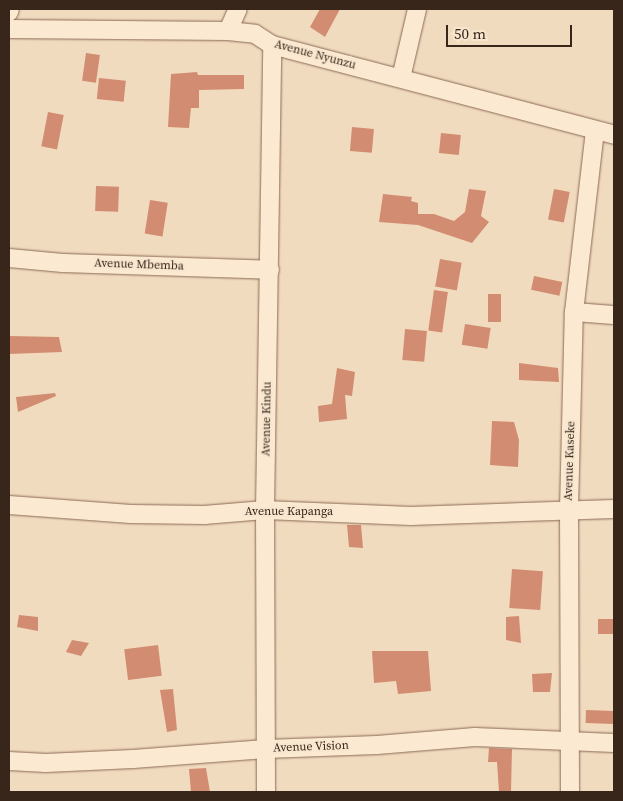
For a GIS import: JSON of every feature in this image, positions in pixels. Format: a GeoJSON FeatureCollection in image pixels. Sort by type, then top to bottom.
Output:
{"type":"FeatureCollection","features":[{"type":"Feature","properties":{"kind":"street"},"geometry":{"type":"LineString","coordinates":[[228,31],[238,9]]}},
{"type":"Feature","properties":{"kind":"street"},"geometry":{"type":"LineString","coordinates":[[401,78],[416,9]]}},
{"type":"Feature","properties":{"kind":"street","name":"Avenue Nyunzu"},"geometry":{"type":"LineString","coordinates":[[9,29],[228,31],[255,34],[272,45],[614,135]]}},
{"type":"Feature","properties":{"kind":"street","name":"Avenue Kindu"},"geometry":{"type":"LineString","coordinates":[[266,792],[265,510],[272,45]]}},
{"type":"Feature","properties":{"kind":"street","name":"Avenue Kaseke"},"geometry":{"type":"LineString","coordinates":[[570,792],[569,510],[574,312],[595,131]]}},
{"type":"Feature","properties":{"kind":"street","name":"Avenue Mbemba"},"geometry":{"type":"LineString","coordinates":[[9,258],[63,263],[270,270]]}},
{"type":"Feature","properties":{"kind":"street"},"geometry":{"type":"LineString","coordinates":[[574,312],[614,315]]}},
{"type":"Feature","properties":{"kind":"street","name":"Avenue Kapanga"},"geometry":{"type":"LineString","coordinates":[[9,505],[140,514],[204,516],[265,510],[411,516],[614,509]]}},
{"type":"Feature","properties":{"kind":"street","name":"Avenue Vision"},"geometry":{"type":"LineString","coordinates":[[9,761],[46,763],[266,749],[377,745],[476,737],[614,743]]}},
{"type":"Feature","properties":{"kind":"building"},"geometry":{"type":"Polygon","coordinates":[[[320,9],[340,9],[325,37],[310,27],[320,9]]]}},
{"type":"Feature","properties":{"kind":"building"},"geometry":{"type":"Polygon","coordinates":[[[86,53],[100,55],[96,83],[82,81],[86,53]]]}},
{"type":"Feature","properties":{"kind":"building"},"geometry":{"type":"Polygon","coordinates":[[[197,72],[198,75],[244,75],[244,89],[199,90],[199,108],[191,108],[189,128],[168,127],[171,74],[197,72]]]}},
{"type":"Feature","properties":{"kind":"building"},"geometry":{"type":"Polygon","coordinates":[[[99,78],[126,81],[124,102],[97,99],[99,78]]]}},
{"type":"Feature","properties":{"kind":"building"},"geometry":{"type":"Polygon","coordinates":[[[48,112],[64,115],[57,149],[41,146],[48,112]]]}},
{"type":"Feature","properties":{"kind":"building"},"geometry":{"type":"Polygon","coordinates":[[[352,127],[374,129],[372,153],[350,151],[352,127]]]}},
{"type":"Feature","properties":{"kind":"building"},"geometry":{"type":"Polygon","coordinates":[[[441,133],[461,135],[459,155],[439,153],[441,133]]]}},
{"type":"Feature","properties":{"kind":"building"},"geometry":{"type":"Polygon","coordinates":[[[96,186],[119,187],[118,212],[95,211],[96,186]]]}},
{"type":"Feature","properties":{"kind":"building"},"geometry":{"type":"Polygon","coordinates":[[[469,189],[486,191],[481,216],[489,222],[472,243],[418,225],[379,222],[383,194],[412,197],[411,201],[418,203],[418,214],[434,214],[454,221],[465,212],[469,189]]]}},
{"type":"Feature","properties":{"kind":"building"},"geometry":{"type":"Polygon","coordinates":[[[554,189],[570,192],[564,222],[548,219],[554,189]]]}},
{"type":"Feature","properties":{"kind":"building"},"geometry":{"type":"Polygon","coordinates":[[[150,200],[168,203],[162,236],[145,234],[150,200]]]}},
{"type":"Feature","properties":{"kind":"building"},"geometry":{"type":"Polygon","coordinates":[[[440,259],[462,263],[457,290],[435,287],[440,259]]]}},
{"type":"Feature","properties":{"kind":"building"},"geometry":{"type":"Polygon","coordinates":[[[534,276],[562,282],[559,296],[531,290],[534,276]]]}},
{"type":"Feature","properties":{"kind":"building"},"geometry":{"type":"Polygon","coordinates":[[[434,290],[448,292],[442,333],[428,331],[434,290]]]}},
{"type":"Feature","properties":{"kind":"building"},"geometry":{"type":"Polygon","coordinates":[[[488,294],[501,294],[501,322],[488,322],[488,294]]]}},
{"type":"Feature","properties":{"kind":"building"},"geometry":{"type":"Polygon","coordinates":[[[465,324],[491,328],[487,349],[462,345],[465,324]]]}},
{"type":"Feature","properties":{"kind":"building"},"geometry":{"type":"Polygon","coordinates":[[[405,329],[427,331],[424,362],[402,360],[405,329]]]}},
{"type":"Feature","properties":{"kind":"building"},"geometry":{"type":"Polygon","coordinates":[[[9,336],[59,337],[62,352],[9,354],[9,336]]]}},
{"type":"Feature","properties":{"kind":"building"},"geometry":{"type":"Polygon","coordinates":[[[519,363],[558,368],[559,382],[519,380],[519,363]]]}},
{"type":"Feature","properties":{"kind":"building"},"geometry":{"type":"Polygon","coordinates":[[[337,368],[355,372],[352,396],[345,395],[347,419],[319,422],[318,406],[332,404],[337,368]]]}},
{"type":"Feature","properties":{"kind":"building"},"geometry":{"type":"Polygon","coordinates":[[[55,393],[56,396],[18,412],[16,397],[55,393]]]}},
{"type":"Feature","properties":{"kind":"building"},"geometry":{"type":"Polygon","coordinates":[[[492,421],[514,422],[519,440],[518,467],[490,465],[492,421]]]}},
{"type":"Feature","properties":{"kind":"building"},"geometry":{"type":"Polygon","coordinates":[[[347,525],[361,525],[363,548],[349,547],[347,525]]]}},
{"type":"Feature","properties":{"kind":"building"},"geometry":{"type":"Polygon","coordinates":[[[512,569],[543,571],[540,610],[509,608],[512,569]]]}},
{"type":"Feature","properties":{"kind":"building"},"geometry":{"type":"Polygon","coordinates":[[[19,615],[38,617],[38,631],[17,627],[19,615]]]}},
{"type":"Feature","properties":{"kind":"building"},"geometry":{"type":"Polygon","coordinates":[[[519,616],[521,643],[506,640],[506,617],[519,616]]]}},
{"type":"Feature","properties":{"kind":"building"},"geometry":{"type":"Polygon","coordinates":[[[598,619],[614,619],[614,634],[598,634],[598,619]]]}},
{"type":"Feature","properties":{"kind":"building"},"geometry":{"type":"Polygon","coordinates":[[[72,640],[89,643],[81,656],[66,652],[72,640]]]}},
{"type":"Feature","properties":{"kind":"building"},"geometry":{"type":"Polygon","coordinates":[[[158,645],[162,676],[128,680],[124,649],[158,645]]]}},
{"type":"Feature","properties":{"kind":"building"},"geometry":{"type":"Polygon","coordinates":[[[372,651],[428,651],[431,691],[398,694],[396,681],[374,683],[372,651]]]}},
{"type":"Feature","properties":{"kind":"building"},"geometry":{"type":"Polygon","coordinates":[[[552,673],[550,692],[533,692],[532,674],[552,673]]]}},
{"type":"Feature","properties":{"kind":"building"},"geometry":{"type":"Polygon","coordinates":[[[173,689],[177,730],[167,732],[160,690],[173,689]]]}},
{"type":"Feature","properties":{"kind":"building"},"geometry":{"type":"Polygon","coordinates":[[[586,710],[614,711],[614,724],[586,723],[586,710]]]}},
{"type":"Feature","properties":{"kind":"building"},"geometry":{"type":"Polygon","coordinates":[[[489,748],[512,749],[511,792],[499,792],[497,762],[488,762],[489,748]]]}},
{"type":"Feature","properties":{"kind":"building"},"geometry":{"type":"Polygon","coordinates":[[[206,768],[210,792],[191,792],[189,769],[206,768]]]}}]}
